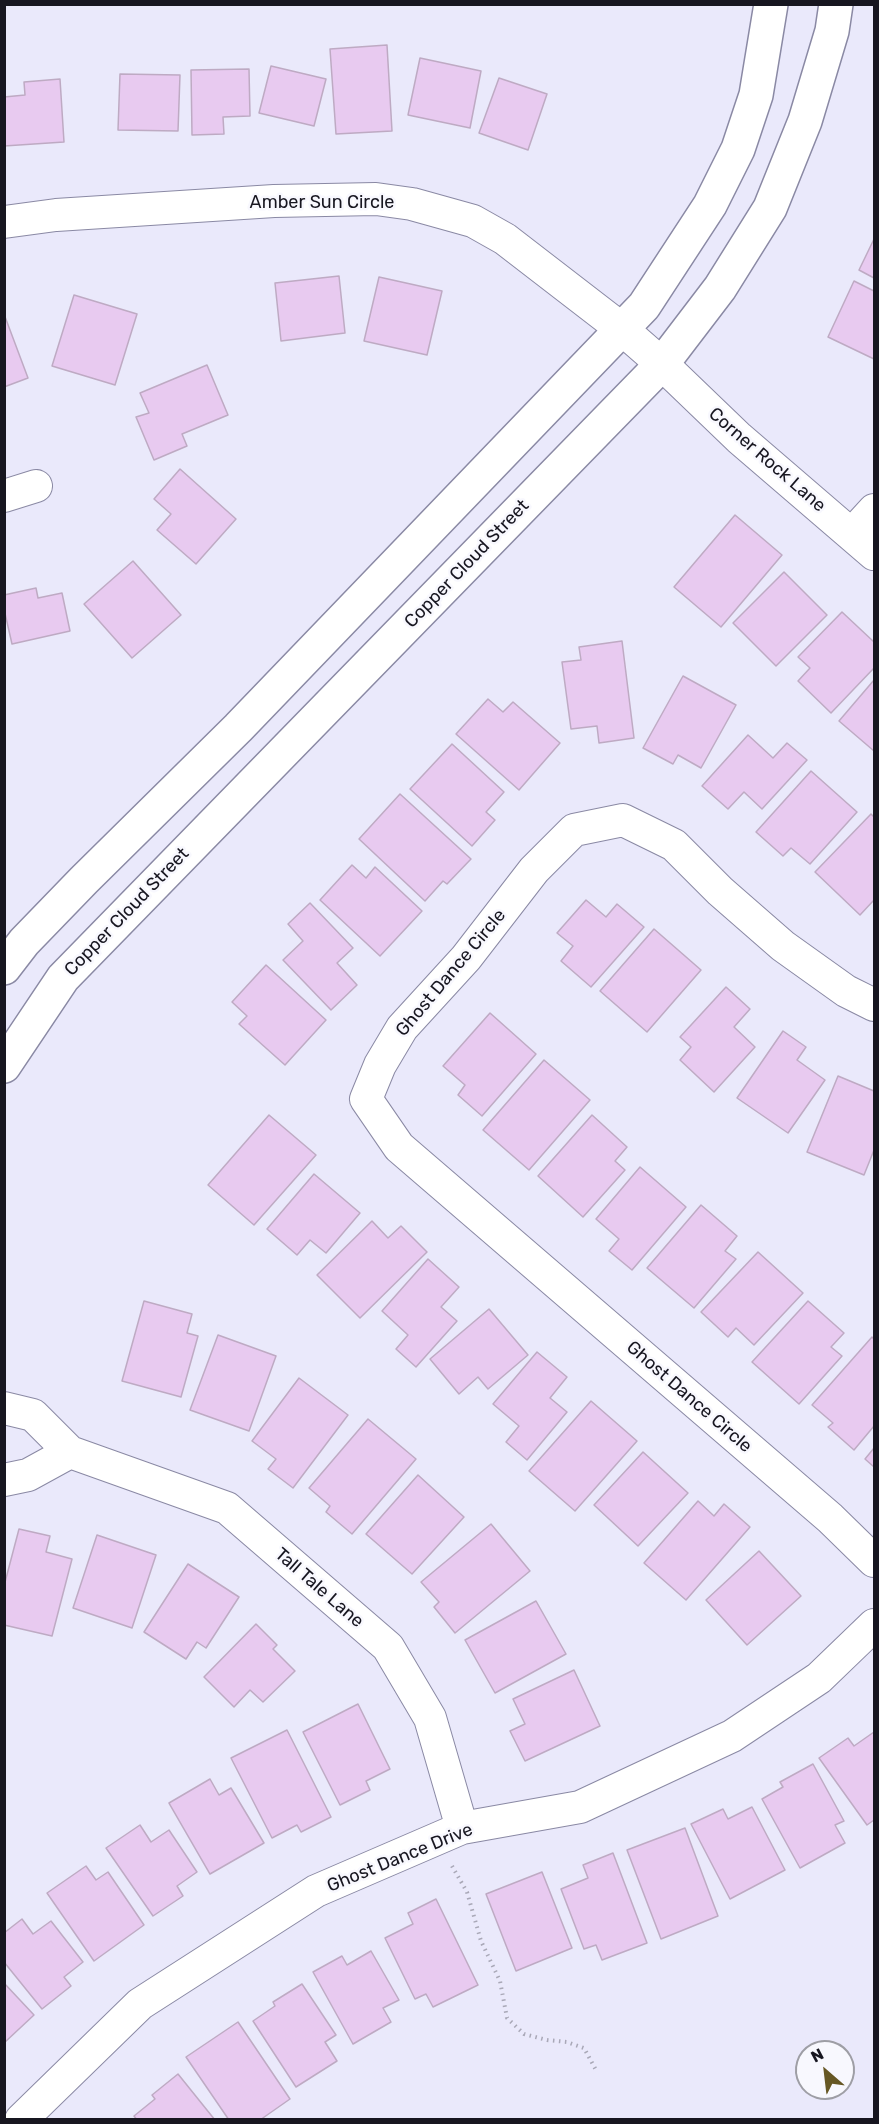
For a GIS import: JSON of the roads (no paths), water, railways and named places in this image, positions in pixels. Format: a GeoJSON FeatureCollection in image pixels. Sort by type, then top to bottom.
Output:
{"type":"FeatureCollection","features":[{"type":"Feature","properties":{"kind":"street"},"geometry":{"type":"LineString","coordinates":[[4,968],[24,942],[238,728],[644,306],[710,205],[738,149],[756,96],[771,4]]}},
{"type":"Feature","properties":{"kind":"street","name":"Copper Cloud Street"},"geometry":{"type":"LineString","coordinates":[[4,1066],[63,978],[662,364],[720,288],[770,208],[805,121],[832,31],[836,4]]}},
{"type":"Feature","properties":{"kind":"street","name":"Amber Sun Circle"},"geometry":{"type":"LineString","coordinates":[[4,222],[56,215],[274,201],[376,199],[412,204],[473,221],[505,239],[623,330],[662,364]]}},
{"type":"Feature","properties":{"kind":"street","name":"Corner Rock Lane"},"geometry":{"type":"LineString","coordinates":[[662,364],[739,438],[863,544]]}},
{"type":"Feature","properties":{"kind":"street"},"geometry":{"type":"LineString","coordinates":[[4,496],[36,486]]}},
{"type":"Feature","properties":{"kind":"street"},"geometry":{"type":"LineString","coordinates":[[863,544],[874,510]]}},
{"type":"Feature","properties":{"kind":"street","name":"Ghost Dance Circle"},"geometry":{"type":"LineString","coordinates":[[874,1005],[846,991],[783,946],[720,891],[674,845],[623,820],[574,830],[534,870],[466,958],[402,1028],[380,1065],[366,1099],[399,1148],[830,1518],[874,1561]]}},
{"type":"Feature","properties":{"kind":"street","name":"Tall Tale Lane"},"geometry":{"type":"LineString","coordinates":[[4,1408],[33,1415],[70,1452],[227,1508],[388,1647],[430,1718],[449,1834]]}},
{"type":"Feature","properties":{"kind":"street"},"geometry":{"type":"LineString","coordinates":[[4,1480],[28,1475],[70,1452]]}},
{"type":"Feature","properties":{"kind":"street","name":"Ghost Dance Drive"},"geometry":{"type":"LineString","coordinates":[[21,2120],[140,2004],[316,1891],[449,1834],[580,1807],[732,1736],[819,1678],[874,1625]]}}]}
